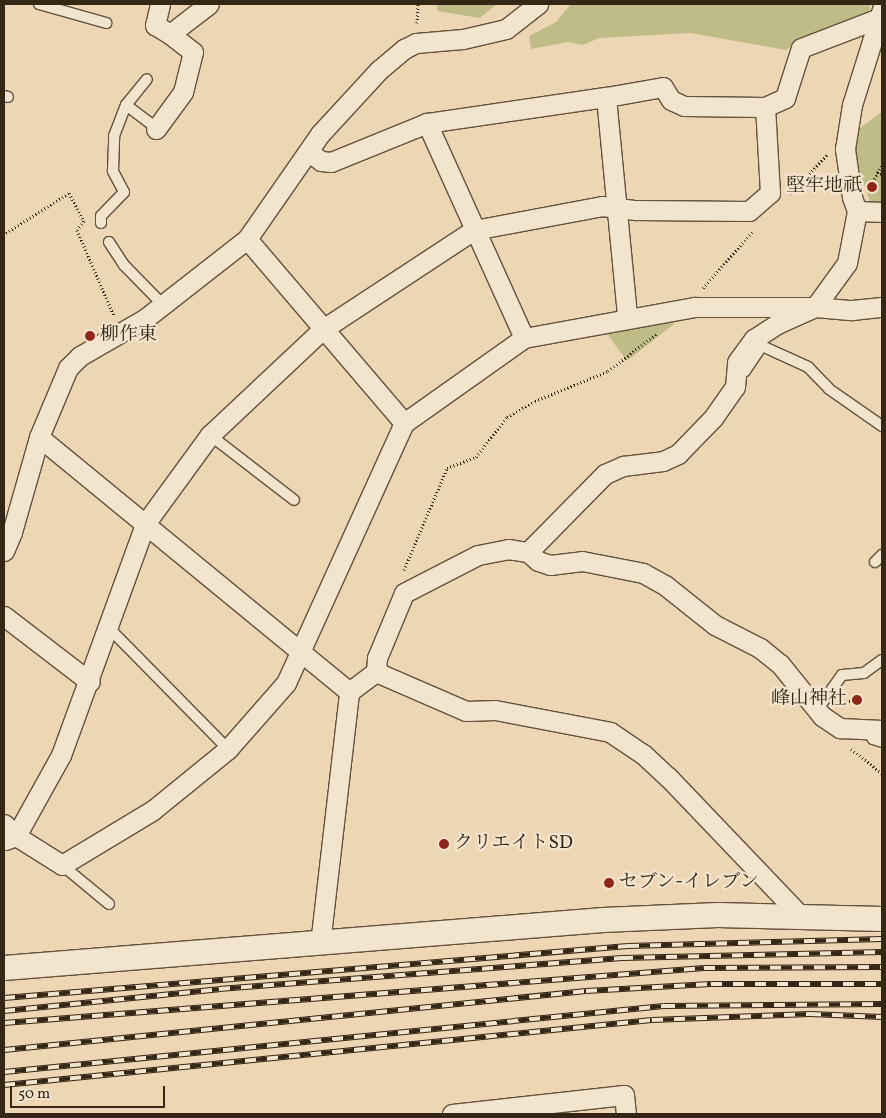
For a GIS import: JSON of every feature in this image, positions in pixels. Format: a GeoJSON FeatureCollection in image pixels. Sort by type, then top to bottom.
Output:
{"type":"FeatureCollection","features":[{"type":"Feature","properties":{"kind":"street"},"geometry":{"type":"LineString","coordinates":[[157,128],[184,92],[193,52],[155,25],[160,4]]}},
{"type":"Feature","properties":{"kind":"street"},"geometry":{"type":"LineString","coordinates":[[170,34],[209,4]]}},
{"type":"Feature","properties":{"kind":"street"},"geometry":{"type":"LineString","coordinates":[[4,550],[12,532],[39,437],[68,368],[80,356],[163,305],[247,239],[309,152],[348,102],[404,49],[416,43],[464,39],[506,29],[538,4]]}},
{"type":"Feature","properties":{"kind":"street"},"geometry":{"type":"LineString","coordinates":[[309,152],[321,161],[331,162],[427,123],[663,87],[671,100],[684,106],[765,106],[785,98],[800,48],[881,13]]}},
{"type":"Feature","properties":{"kind":"street"},"geometry":{"type":"LineString","coordinates":[[528,552],[605,474],[623,466],[663,461],[678,454],[713,418],[735,387],[737,362],[754,339],[778,324],[815,307],[847,263],[856,211],[845,149],[852,105],[881,13]]}},
{"type":"Feature","properties":{"kind":"street"},"geometry":{"type":"LineString","coordinates":[[606,97],[627,317]]}},
{"type":"Feature","properties":{"kind":"street"},"geometry":{"type":"LineString","coordinates":[[765,106],[770,193],[749,212],[602,206],[474,230],[324,329],[210,435],[145,524],[90,682],[61,755],[8,833],[62,865],[153,810],[228,749],[286,682],[302,652],[404,423],[524,338],[627,317],[695,308],[815,307],[852,310],[882,307]]}},
{"type":"Feature","properties":{"kind":"street"},"geometry":{"type":"LineString","coordinates":[[427,123],[524,338]]}},
{"type":"Feature","properties":{"kind":"street"},"geometry":{"type":"LineString","coordinates":[[856,211],[882,212]]}},
{"type":"Feature","properties":{"kind":"street"},"geometry":{"type":"LineString","coordinates":[[247,239],[404,423]]}},
{"type":"Feature","properties":{"kind":"street"},"geometry":{"type":"LineString","coordinates":[[39,437],[349,692]]}},
{"type":"Feature","properties":{"kind":"street"},"geometry":{"type":"LineString","coordinates":[[320,944],[349,692],[376,672],[377,658],[404,593],[478,555],[508,549],[528,552],[538,561],[550,565],[582,561],[643,573],[666,586],[715,625],[766,653],[780,664],[817,710],[840,728],[875,730]]}},
{"type":"Feature","properties":{"kind":"street"},"geometry":{"type":"LineString","coordinates":[[4,616],[90,682]]}},
{"type":"Feature","properties":{"kind":"street"},"geometry":{"type":"LineString","coordinates":[[376,672],[466,711],[495,710],[610,732],[643,754],[668,777],[800,916]]}},
{"type":"Feature","properties":{"kind":"street"},"geometry":{"type":"LineString","coordinates":[[4,968],[612,920],[718,915],[882,919]]}},
{"type":"Feature","properties":{"kind":"street"},"geometry":{"type":"LineString","coordinates":[[452,1114],[624,1096],[626,1114]]}},
{"type":"Feature","properties":{"kind":"lane"},"geometry":{"type":"LineString","coordinates":[[39,4],[106,22]]}},
{"type":"Feature","properties":{"kind":"lane"},"geometry":{"type":"LineString","coordinates":[[101,223],[101,216],[124,192],[113,171],[113,146],[126,105],[146,79]]}},
{"type":"Feature","properties":{"kind":"lane"},"geometry":{"type":"LineString","coordinates":[[126,105],[157,128]]}},
{"type":"Feature","properties":{"kind":"lane"},"geometry":{"type":"LineString","coordinates":[[109,242],[124,265],[163,305]]}},
{"type":"Feature","properties":{"kind":"lane"},"geometry":{"type":"LineString","coordinates":[[737,375],[745,371],[762,346],[808,366],[830,389],[882,426]]}},
{"type":"Feature","properties":{"kind":"lane"},"geometry":{"type":"LineString","coordinates":[[210,435],[294,500]]}},
{"type":"Feature","properties":{"kind":"lane"},"geometry":{"type":"LineString","coordinates":[[109,628],[228,749]]}},
{"type":"Feature","properties":{"kind":"lane"},"geometry":{"type":"LineString","coordinates":[[817,710],[842,675],[864,673],[882,660]]}},
{"type":"Feature","properties":{"kind":"lane"},"geometry":{"type":"LineString","coordinates":[[875,730],[873,739],[882,742]]}},
{"type":"Feature","properties":{"kind":"lane"},"geometry":{"type":"LineString","coordinates":[[62,865],[109,904]]}},
{"type":"Feature","properties":{"kind":"path"},"geometry":{"type":"LineString","coordinates":[[787,197],[827,155],[830,146]]}},
{"type":"Feature","properties":{"kind":"path"},"geometry":{"type":"LineString","coordinates":[[877,172],[882,174]]}},
{"type":"Feature","properties":{"kind":"path"},"geometry":{"type":"LineString","coordinates":[[6,233],[69,193],[84,221],[77,230],[121,332]]}},
{"type":"Feature","properties":{"kind":"path"},"geometry":{"type":"LineString","coordinates":[[402,576],[447,468],[476,457],[507,417],[536,401],[608,371],[625,358]]}},
{"type":"Feature","properties":{"kind":"path"},"geometry":{"type":"LineString","coordinates":[[842,702],[857,700]]}},
{"type":"Feature","properties":{"kind":"path"},"geometry":{"type":"LineString","coordinates":[[840,728],[848,746],[882,773]]}},
{"type":"Feature","properties":{"kind":"shaded area"},"geometry":{"type":"Polygon","coordinates":[[[437,4],[497,4],[480,18],[437,11],[437,4]]]}},
{"type":"Feature","properties":{"kind":"shaded area"},"geometry":{"type":"Polygon","coordinates":[[[571,4],[870,4],[870,10],[829,31],[804,38],[786,50],[690,33],[599,38],[583,45],[568,42],[531,49],[529,36],[556,22],[571,4]]]}},
{"type":"Feature","properties":{"kind":"shaded area"},"geometry":{"type":"Polygon","coordinates":[[[882,112],[882,205],[870,202],[853,150],[857,130],[882,112]]]}},
{"type":"Feature","properties":{"kind":"shaded area"},"geometry":{"type":"Polygon","coordinates":[[[672,317],[674,324],[627,361],[602,327],[672,317]]]}},
{"type":"Feature","properties":{"kind":"railway"},"geometry":{"type":"LineString","coordinates":[[4,998],[628,946],[882,939]]}},
{"type":"Feature","properties":{"kind":"railway"},"geometry":{"type":"LineString","coordinates":[[4,1011],[219,989],[622,958],[882,952]]}},
{"type":"Feature","properties":{"kind":"railway"},"geometry":{"type":"LineString","coordinates":[[4,1023],[704,968],[882,967]]}},
{"type":"Feature","properties":{"kind":"railway"},"geometry":{"type":"LineString","coordinates":[[4,1050],[586,991],[711,984],[882,984]]}},
{"type":"Feature","properties":{"kind":"railway"},"geometry":{"type":"LineString","coordinates":[[4,1072],[664,1006],[882,1004]]}},
{"type":"Feature","properties":{"kind":"railway"},"geometry":{"type":"LineString","coordinates":[[4,1085],[652,1020],[810,1014],[882,1017]]}},
{"type":"Feature","properties":{"kind":"place","name":"堅牢地祇"},"geometry":{"type":"Point","coordinates":[872,187]}},
{"type":"Feature","properties":{"kind":"place","name":"柳作東"},"geometry":{"type":"Point","coordinates":[90,336]}},
{"type":"Feature","properties":{"kind":"place","name":"峰山神社"},"geometry":{"type":"Point","coordinates":[857,700]}},
{"type":"Feature","properties":{"kind":"place","name":"クリエイトSD"},"geometry":{"type":"Point","coordinates":[444,844]}},
{"type":"Feature","properties":{"kind":"place","name":"セブン-イレブン"},"geometry":{"type":"Point","coordinates":[609,883]}}]}
